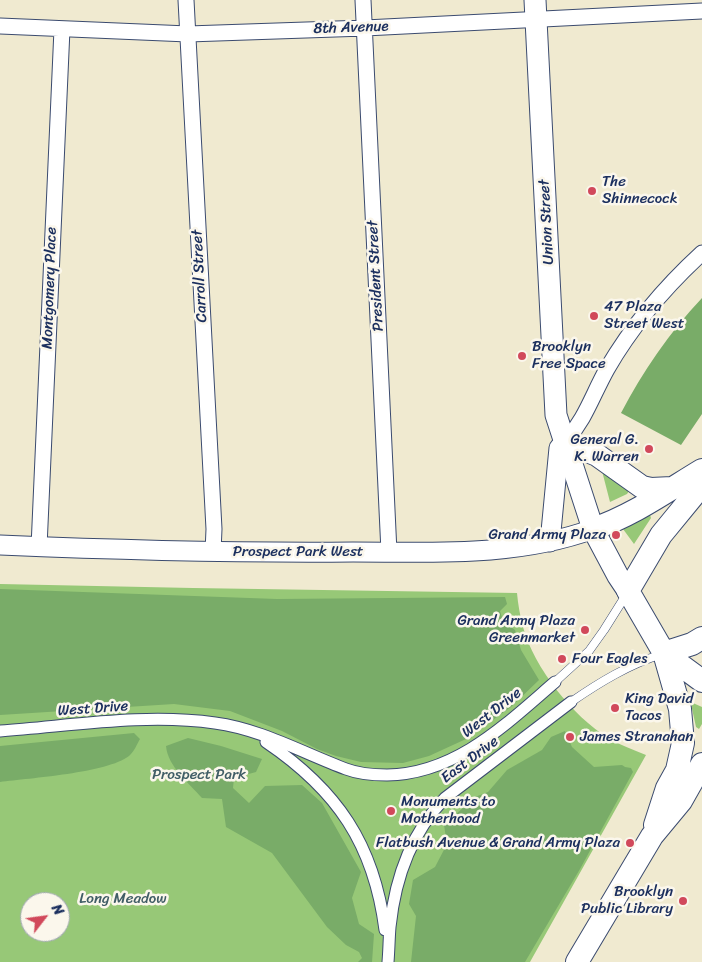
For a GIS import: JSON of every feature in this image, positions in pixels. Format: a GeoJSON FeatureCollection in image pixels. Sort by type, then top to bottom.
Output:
{"type":"FeatureCollection","features":[{"type":"Feature","properties":{"kind":"main road","name":"Union Street"},"geometry":{"type":"LineString","coordinates":[[536,10],[556,415],[593,529],[628,591]]}},
{"type":"Feature","properties":{"kind":"main road"},"geometry":{"type":"LineString","coordinates":[[565,442],[597,455],[642,487],[651,489],[672,488]]}},
{"type":"Feature","properties":{"kind":"main road"},"geometry":{"type":"LineString","coordinates":[[593,529],[620,518],[702,470]]}},
{"type":"Feature","properties":{"kind":"main road"},"geometry":{"type":"LineString","coordinates":[[652,836],[667,788],[677,770],[683,743],[680,709],[664,654],[628,591],[661,535],[702,485]]}},
{"type":"Feature","properties":{"kind":"main road"},"geometry":{"type":"LineString","coordinates":[[664,654],[692,644],[702,638]]}},
{"type":"Feature","properties":{"kind":"main road"},"geometry":{"type":"LineString","coordinates":[[664,654],[702,681]]}},
{"type":"Feature","properties":{"kind":"main road"},"geometry":{"type":"LineString","coordinates":[[576,962],[652,836],[681,801],[702,764]]}},
{"type":"Feature","properties":{"kind":"street","name":"Carroll Street"},"geometry":{"type":"LineString","coordinates":[[186,0],[214,529],[213,552]]}},
{"type":"Feature","properties":{"kind":"street","name":"President Street"},"geometry":{"type":"LineString","coordinates":[[363,0],[389,552]]}},
{"type":"Feature","properties":{"kind":"street","name":"8th Avenue"},"geometry":{"type":"LineString","coordinates":[[0,26],[188,34],[365,28],[536,10],[702,11]]}},
{"type":"Feature","properties":{"kind":"street","name":"Montgomery Place"},"geometry":{"type":"LineString","coordinates":[[39,547],[62,29]]}},
{"type":"Feature","properties":{"kind":"street"},"geometry":{"type":"LineString","coordinates":[[550,542],[560,448],[578,427],[607,370],[631,334],[658,298],[702,253]]}},
{"type":"Feature","properties":{"kind":"street","name":"Prospect Park West"},"geometry":{"type":"LineString","coordinates":[[0,546],[213,552],[389,552],[502,549],[550,542],[593,529]]}},
{"type":"Feature","properties":{"kind":"street","name":"West Drive"},"geometry":{"type":"LineString","coordinates":[[0,731],[159,719],[212,723],[247,729],[349,770],[377,775],[404,774],[437,766],[473,748],[555,682]]}},
{"type":"Feature","properties":{"kind":"street","name":"East Drive"},"geometry":{"type":"LineString","coordinates":[[388,959],[390,927],[398,882],[413,842],[432,812],[453,792],[571,702]]}},
{"type":"Feature","properties":{"kind":"street","name":"West Drive"},"geometry":{"type":"LineString","coordinates":[[247,729],[278,750],[316,781],[339,807],[350,823],[368,860],[377,887],[382,908],[388,959]]}},
{"type":"Feature","properties":{"kind":"lane","name":"West Drive"},"geometry":{"type":"LineString","coordinates":[[555,682],[589,651],[628,591]]}},
{"type":"Feature","properties":{"kind":"lane","name":"East Drive"},"geometry":{"type":"LineString","coordinates":[[571,702],[625,668],[664,654]]}},
{"type":"Feature","properties":{"kind":"green space"},"geometry":{"type":"Polygon","coordinates":[[[702,298],[702,414],[681,445],[621,413],[657,353],[702,298]]]}},
{"type":"Feature","properties":{"kind":"green space"},"geometry":{"type":"Polygon","coordinates":[[[602,471],[606,472],[629,491],[627,494],[610,502],[602,471]]]}},
{"type":"Feature","properties":{"kind":"green space"},"geometry":{"type":"Polygon","coordinates":[[[650,515],[651,518],[634,544],[623,529],[650,515]]]}},
{"type":"Feature","properties":{"kind":"green space","name":"Prospect Park"},"geometry":{"type":"Polygon","coordinates":[[[0,584],[517,593],[521,619],[528,643],[556,690],[595,729],[613,741],[646,755],[530,962],[0,962],[0,584]]]}},
{"type":"Feature","properties":{"kind":"green space"},"geometry":{"type":"Polygon","coordinates":[[[0,589],[277,599],[505,597],[507,604],[500,611],[503,621],[515,630],[521,650],[539,680],[511,707],[466,739],[429,756],[403,763],[361,762],[336,756],[317,749],[282,731],[230,711],[174,704],[0,715],[0,589]]]}},
{"type":"Feature","properties":{"kind":"green space"},"geometry":{"type":"Polygon","coordinates":[[[691,704],[702,707],[702,724],[699,729],[696,727],[691,704]]]}},
{"type":"Feature","properties":{"kind":"green space"},"geometry":{"type":"Polygon","coordinates":[[[565,731],[572,747],[594,767],[622,765],[631,768],[633,772],[580,869],[525,962],[411,962],[416,916],[409,904],[413,880],[435,867],[447,844],[444,825],[475,797],[488,792],[507,770],[542,750],[551,737],[565,731]]]}},
{"type":"Feature","properties":{"kind":"green space"},"geometry":{"type":"Polygon","coordinates":[[[134,733],[140,739],[129,756],[118,762],[86,771],[0,782],[0,746],[134,733]]]}},
{"type":"Feature","properties":{"kind":"green space"},"geometry":{"type":"Polygon","coordinates":[[[188,738],[262,759],[256,772],[234,778],[233,788],[249,803],[265,786],[302,785],[322,803],[361,872],[352,898],[359,924],[374,934],[372,962],[358,962],[362,958],[359,952],[346,945],[327,927],[272,853],[226,827],[222,799],[202,798],[175,768],[166,746],[188,738]]]}},
{"type":"Feature","properties":{"kind":"place","name":"The Shinnecock"},"geometry":{"type":"Point","coordinates":[592,191]}},
{"type":"Feature","properties":{"kind":"place","name":"47 Plaza Street West"},"geometry":{"type":"Point","coordinates":[594,316]}},
{"type":"Feature","properties":{"kind":"place","name":"Brooklyn Free Space"},"geometry":{"type":"Point","coordinates":[522,356]}},
{"type":"Feature","properties":{"kind":"place","name":"General G. K. Warren"},"geometry":{"type":"Point","coordinates":[649,449]}},
{"type":"Feature","properties":{"kind":"place","name":"Grand Army Plaza"},"geometry":{"type":"Point","coordinates":[616,535]}},
{"type":"Feature","properties":{"kind":"place","name":"Grand Army Plaza Greenmarket"},"geometry":{"type":"Point","coordinates":[585,630]}},
{"type":"Feature","properties":{"kind":"place","name":"Four Eagles"},"geometry":{"type":"Point","coordinates":[562,659]}},
{"type":"Feature","properties":{"kind":"place","name":"King David Tacos"},"geometry":{"type":"Point","coordinates":[615,708]}},
{"type":"Feature","properties":{"kind":"place","name":"James Stranahan"},"geometry":{"type":"Point","coordinates":[570,737]}},
{"type":"Feature","properties":{"kind":"place","name":"Monuments to Motherhood"},"geometry":{"type":"Point","coordinates":[391,811]}},
{"type":"Feature","properties":{"kind":"place","name":"Flatbush Avenue & Grand Army Plaza"},"geometry":{"type":"Point","coordinates":[630,843]}},
{"type":"Feature","properties":{"kind":"place","name":"Brooklyn Public Library"},"geometry":{"type":"Point","coordinates":[683,901]}},
{"type":"Feature","properties":{"kind":"park label","name":"Long Meadow"},"geometry":{"type":"Point","coordinates":[123,899]}}]}
